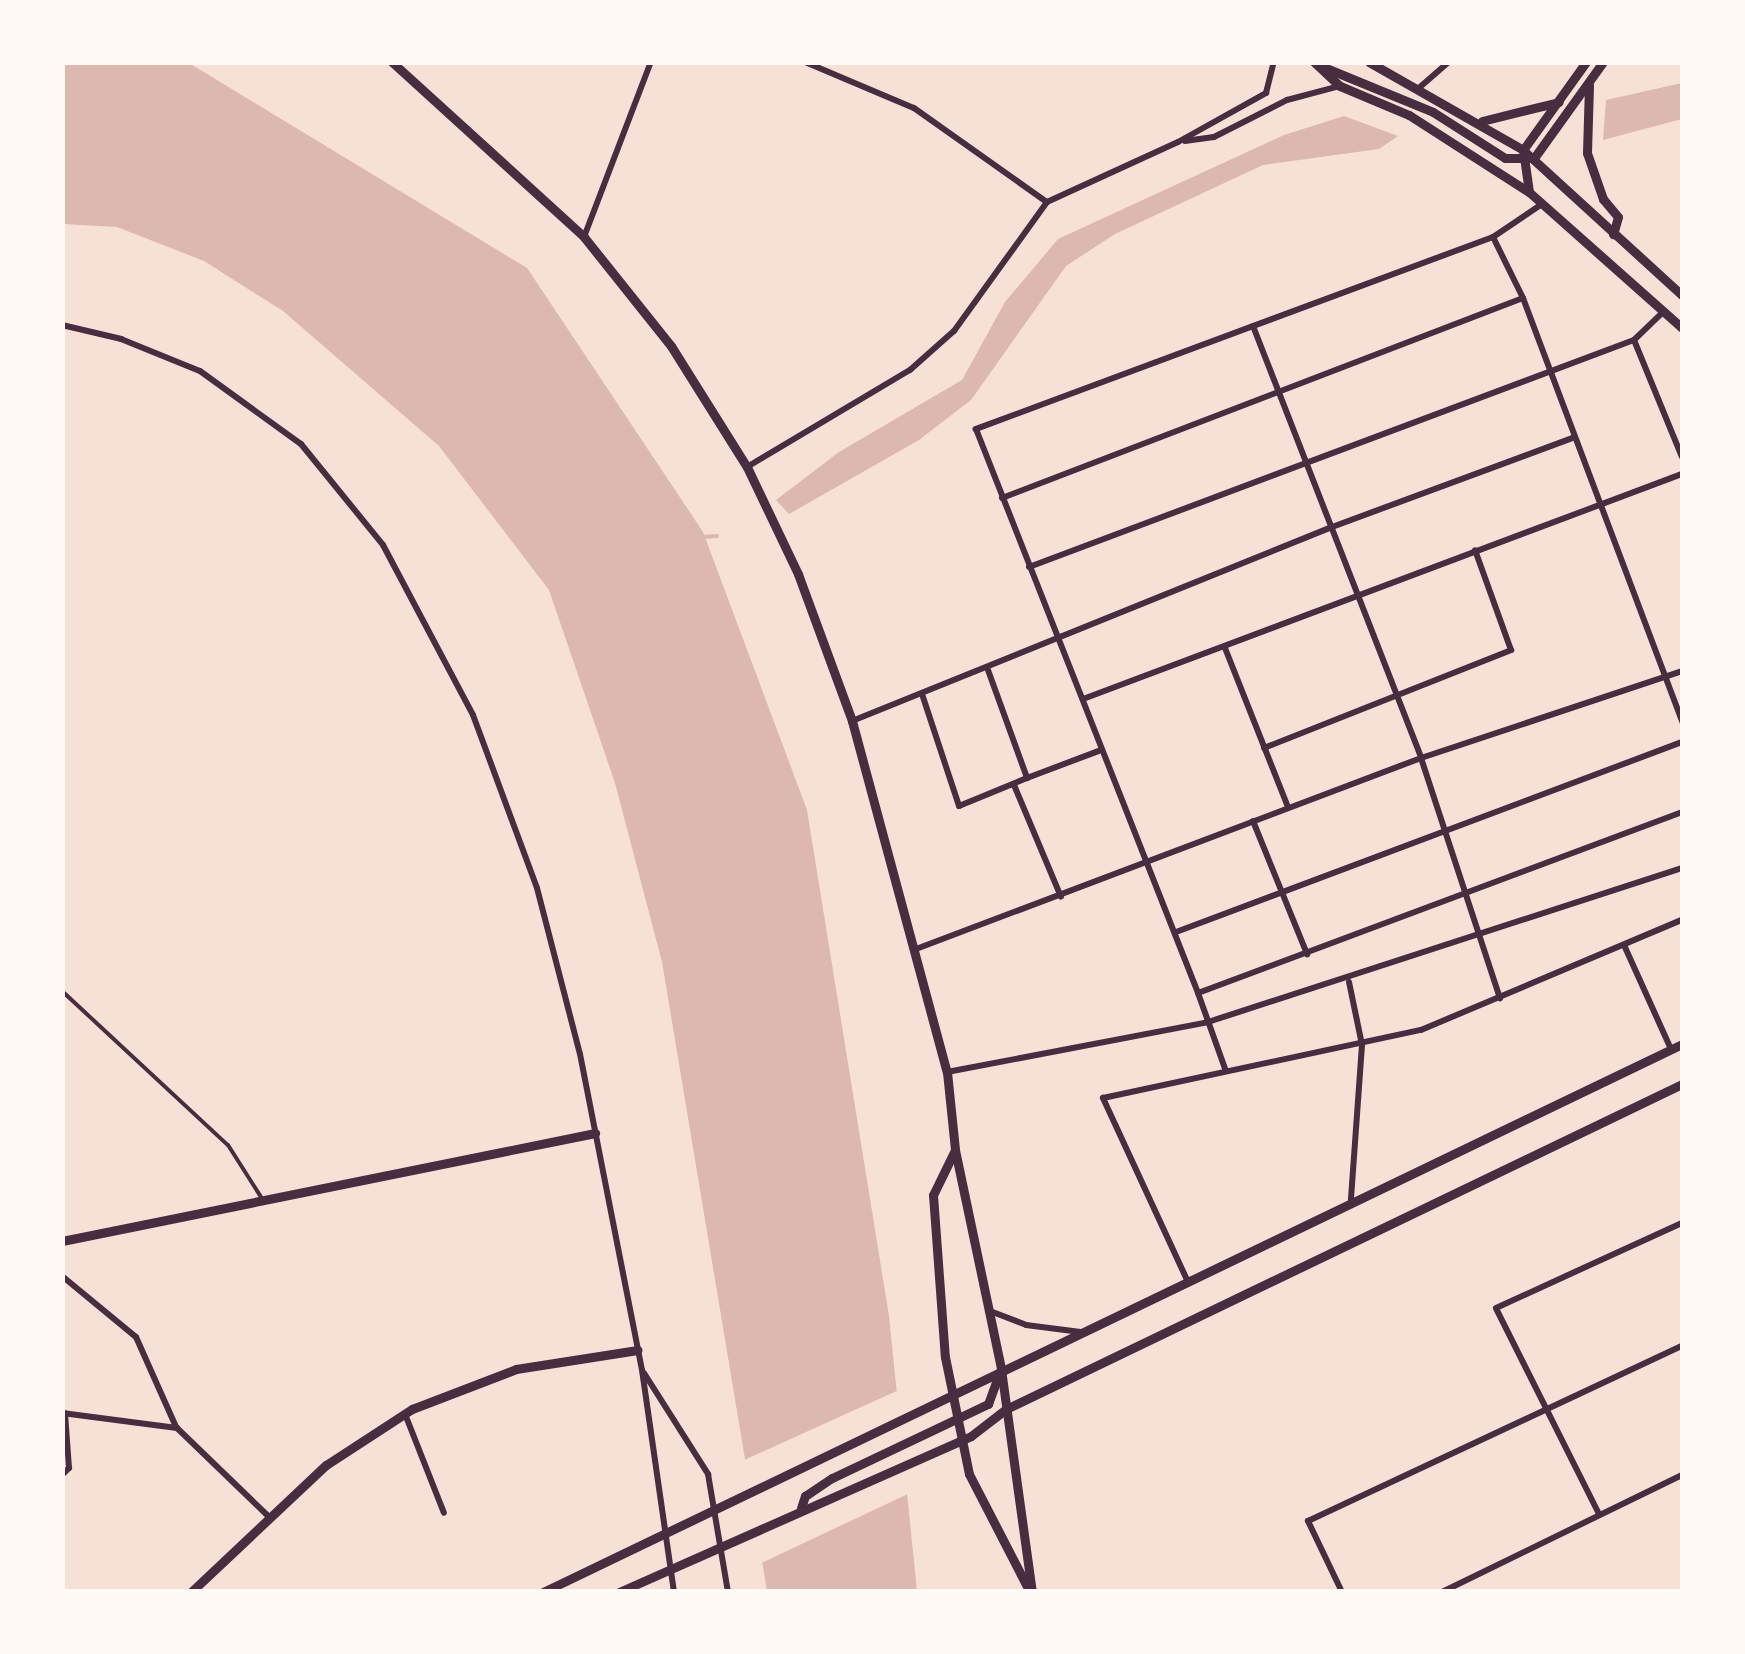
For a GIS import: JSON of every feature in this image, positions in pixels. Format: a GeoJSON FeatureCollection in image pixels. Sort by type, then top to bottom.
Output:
{"type":"FeatureCollection","features":[{"type":"Feature","properties":{"kind":"street"},"geometry":{"type":"LineString","coordinates":[[392,62],[584,238],[671,346],[747,467],[798,574],[852,721],[947,1072],[955,1150],[1001,1369],[1031,1592]]}},
{"type":"Feature","properties":{"kind":"street"},"geometry":{"type":"LineString","coordinates":[[584,238],[651,62]]}},
{"type":"Feature","properties":{"kind":"street"},"geometry":{"type":"LineString","coordinates":[[805,62],[914,108],[1048,202]]}},
{"type":"Feature","properties":{"kind":"street"},"geometry":{"type":"LineString","coordinates":[[747,467],[910,370],[954,331],[1048,202],[1178,142],[1266,92],[1274,62]]}},
{"type":"Feature","properties":{"kind":"street"},"geometry":{"type":"LineString","coordinates":[[1368,62],[1482,121],[1534,158],[1682,295]]}},
{"type":"Feature","properties":{"kind":"street"},"geometry":{"type":"LineString","coordinates":[[1420,87],[1450,62]]}},
{"type":"Feature","properties":{"kind":"street"},"geometry":{"type":"LineString","coordinates":[[1530,192],[1522,163],[1523,150],[1586,62]]}},
{"type":"Feature","properties":{"kind":"street"},"geometry":{"type":"LineString","coordinates":[[1522,163],[1534,158],[1603,62]]}},
{"type":"Feature","properties":{"kind":"street"},"geometry":{"type":"LineString","coordinates":[[1317,64],[1340,86],[1409,114],[1530,192],[1682,328]]}},
{"type":"Feature","properties":{"kind":"street"},"geometry":{"type":"LineString","coordinates":[[1317,64],[1378,85],[1522,163]]}},
{"type":"Feature","properties":{"kind":"street"},"geometry":{"type":"LineString","coordinates":[[1589,84],[1587,153],[1603,200],[1618,217],[1614,234]]}},
{"type":"Feature","properties":{"kind":"street"},"geometry":{"type":"LineString","coordinates":[[1178,142],[1214,137],[1287,100],[1340,86]]}},
{"type":"Feature","properties":{"kind":"street"},"geometry":{"type":"LineString","coordinates":[[1482,121],[1558,102]]}},
{"type":"Feature","properties":{"kind":"street"},"geometry":{"type":"LineString","coordinates":[[1226,1071],[1150,862],[976,429],[1492,237],[1542,204]]}},
{"type":"Feature","properties":{"kind":"street"},"geometry":{"type":"LineString","coordinates":[[1492,237],[1523,298],[1572,438],[1682,722]]}},
{"type":"Feature","properties":{"kind":"street"},"geometry":{"type":"LineString","coordinates":[[1002,498],[1282,394],[1523,298]]}},
{"type":"Feature","properties":{"kind":"street"},"geometry":{"type":"LineString","coordinates":[[1029,567],[1550,368],[1634,340],[1664,311]]}},
{"type":"Feature","properties":{"kind":"street"},"geometry":{"type":"LineString","coordinates":[[62,326],[158,352],[256,406],[313,456],[382,545],[473,715],[517,828],[564,988],[642,1370],[674,1592]]}},
{"type":"Feature","properties":{"kind":"street"},"geometry":{"type":"LineString","coordinates":[[1254,326],[1422,758],[1500,998]]}},
{"type":"Feature","properties":{"kind":"street"},"geometry":{"type":"LineString","coordinates":[[1634,340],[1682,457]]}},
{"type":"Feature","properties":{"kind":"street"},"geometry":{"type":"LineString","coordinates":[[852,721],[988,670],[1332,527],[1572,438]]}},
{"type":"Feature","properties":{"kind":"street"},"geometry":{"type":"LineString","coordinates":[[1083,699],[1225,648],[1355,592],[1600,507],[1682,474]]}},
{"type":"Feature","properties":{"kind":"street"},"geometry":{"type":"LineString","coordinates":[[1264,748],[1511,650],[1474,550]]}},
{"type":"Feature","properties":{"kind":"street"},"geometry":{"type":"LineString","coordinates":[[1225,648],[1288,808]]}},
{"type":"Feature","properties":{"kind":"street"},"geometry":{"type":"LineString","coordinates":[[988,670],[1027,778]]}},
{"type":"Feature","properties":{"kind":"street"},"geometry":{"type":"LineString","coordinates":[[916,949],[1422,758],[1682,671]]}},
{"type":"Feature","properties":{"kind":"street"},"geometry":{"type":"LineString","coordinates":[[922,694],[959,806],[1102,750]]}},
{"type":"Feature","properties":{"kind":"street"},"geometry":{"type":"LineString","coordinates":[[1176,932],[1682,742]]}},
{"type":"Feature","properties":{"kind":"street"},"geometry":{"type":"LineString","coordinates":[[1014,784],[1061,896]]}},
{"type":"Feature","properties":{"kind":"street"},"geometry":{"type":"LineString","coordinates":[[1198,994],[1682,812]]}},
{"type":"Feature","properties":{"kind":"street"},"geometry":{"type":"LineString","coordinates":[[1253,821],[1307,954]]}},
{"type":"Feature","properties":{"kind":"street"},"geometry":{"type":"LineString","coordinates":[[947,1072],[1208,1022],[1348,982],[1682,868]]}},
{"type":"Feature","properties":{"kind":"street"},"geometry":{"type":"LineString","coordinates":[[1188,1282],[1103,1098],[1421,1030],[1682,920]]}},
{"type":"Feature","properties":{"kind":"street"},"geometry":{"type":"LineString","coordinates":[[1624,946],[1671,1050]]}},
{"type":"Feature","properties":{"kind":"street"},"geometry":{"type":"LineString","coordinates":[[1348,982],[1362,1045],[1351,1200]]}},
{"type":"Feature","properties":{"kind":"street"},"geometry":{"type":"LineString","coordinates":[[543,1592],[962,1386],[1188,1282],[1351,1200],[1682,1044]]}},
{"type":"Feature","properties":{"kind":"street"},"geometry":{"type":"LineString","coordinates":[[801,1508],[808,1511],[973,1434],[1006,1409],[1682,1084]]}},
{"type":"Feature","properties":{"kind":"street"},"geometry":{"type":"LineString","coordinates":[[62,1240],[595,1133]]}},
{"type":"Feature","properties":{"kind":"street"},"geometry":{"type":"LineString","coordinates":[[955,1150],[933,1195],[945,1357],[969,1474],[1031,1592]]}},
{"type":"Feature","properties":{"kind":"street"},"geometry":{"type":"LineString","coordinates":[[1599,1514],[1496,1308],[1682,1222]]}},
{"type":"Feature","properties":{"kind":"street"},"geometry":{"type":"LineString","coordinates":[[62,1276],[136,1337],[177,1428],[268,1516]]}},
{"type":"Feature","properties":{"kind":"street"},"geometry":{"type":"LineString","coordinates":[[990,1311],[1026,1325],[1068,1325],[1082,1332]]}},
{"type":"Feature","properties":{"kind":"street"},"geometry":{"type":"LineString","coordinates":[[1342,1592],[1308,1521],[1682,1346]]}},
{"type":"Feature","properties":{"kind":"street"},"geometry":{"type":"LineString","coordinates":[[191,1592],[326,1464],[405,1414],[516,1369],[638,1350]]}},
{"type":"Feature","properties":{"kind":"street"},"geometry":{"type":"LineString","coordinates":[[619,1592],[801,1508],[805,1496],[832,1478],[988,1404],[1001,1369]]}},
{"type":"Feature","properties":{"kind":"street"},"geometry":{"type":"LineString","coordinates":[[642,1370],[708,1474],[728,1592]]}},
{"type":"Feature","properties":{"kind":"street"},"geometry":{"type":"LineString","coordinates":[[62,1475],[69,1468],[64,1413],[177,1428]]}},
{"type":"Feature","properties":{"kind":"street"},"geometry":{"type":"LineString","coordinates":[[405,1414],[444,1513]]}},
{"type":"Feature","properties":{"kind":"street"},"geometry":{"type":"LineString","coordinates":[[1442,1592],[1682,1476]]}},
{"type":"Feature","properties":{"kind":"lane"},"geometry":{"type":"LineString","coordinates":[[62,991],[228,1145],[264,1201]]}},
{"type":"Feature","properties":{"kind":"shaded area"},"geometry":{"type":"Polygon","coordinates":[[[63,63],[189,63],[527,268],[703,532],[807,810],[889,1316],[917,1591],[767,1591],[662,962],[615,783],[549,590],[439,446],[283,311],[204,261],[117,227],[63,224],[63,63]]]}},
{"type":"Feature","properties":{"kind":"shaded area"},"geometry":{"type":"Polygon","coordinates":[[[1682,83],[1682,119],[1603,140],[1606,100],[1682,83]]]}},
{"type":"Feature","properties":{"kind":"shaded area"},"geometry":{"type":"Polygon","coordinates":[[[1344,116],[1398,136],[1379,149],[1263,165],[1115,234],[1066,266],[971,400],[919,440],[789,514],[776,500],[839,452],[962,380],[1005,302],[1058,239],[1284,135],[1344,116]]]}},
{"type":"Feature","properties":{"kind":"pier"},"geometry":{"type":"Polygon","coordinates":[[[901,1389],[912,1492],[757,1565],[740,1462],[901,1389]]]}},
{"type":"Feature","properties":{"kind":"waterway"},"geometry":{"type":"LineString","coordinates":[[702,537],[717,536]]}}]}
